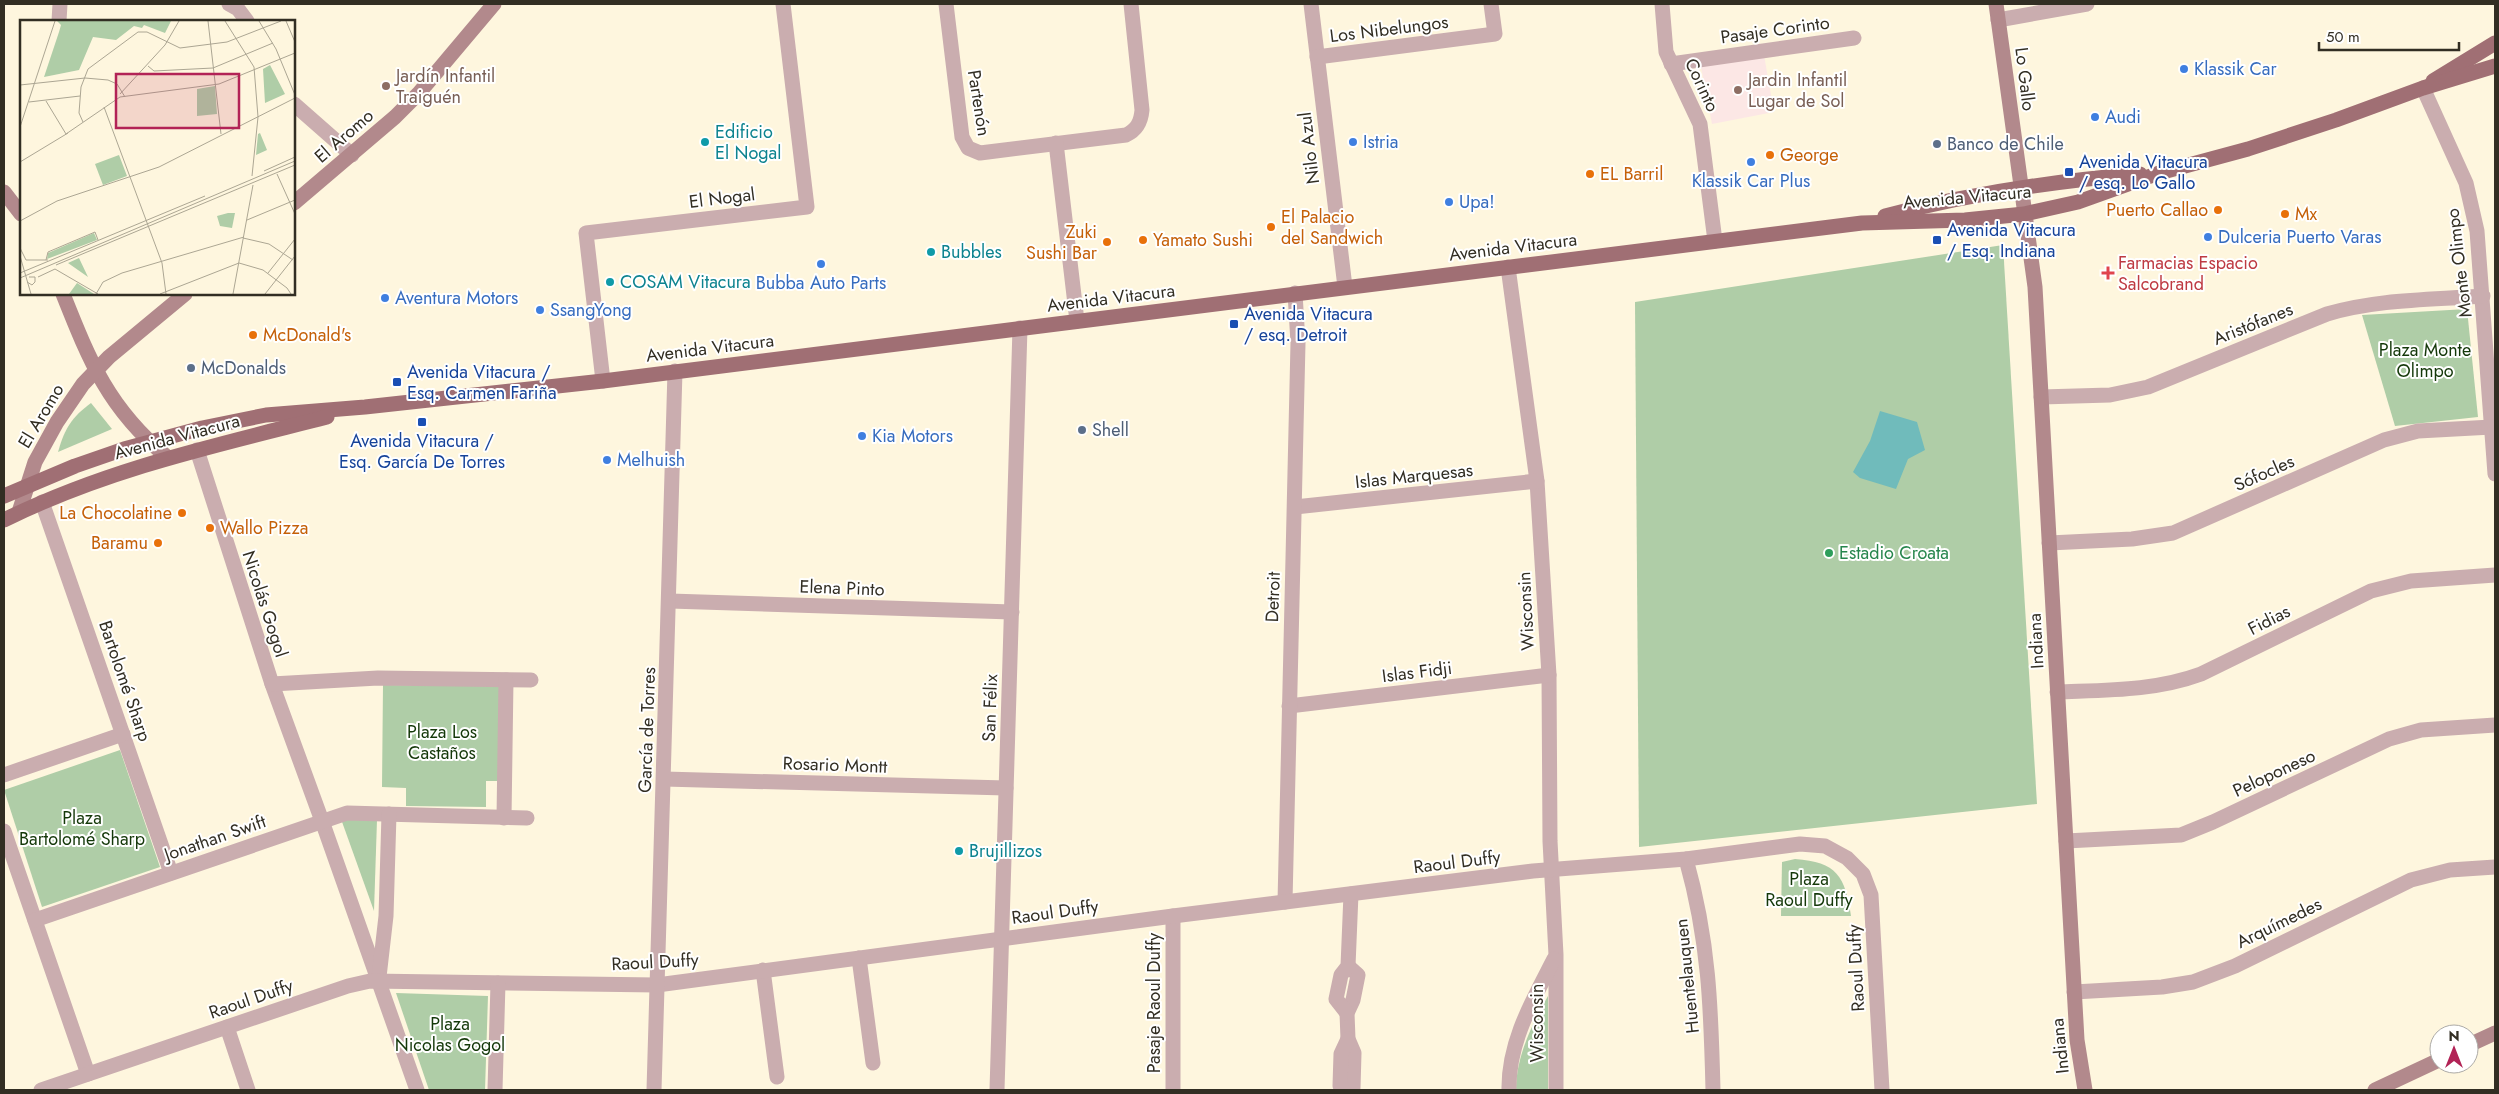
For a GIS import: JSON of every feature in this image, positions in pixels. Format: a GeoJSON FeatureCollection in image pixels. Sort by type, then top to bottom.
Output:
{"type":"FeatureCollection","features":[{"type":"Feature","properties":{"kind":"main road","name":"Avenida Vitacura"},"geometry":{"type":"LineString","coordinates":[[2423,88],[2495,43]]}},
{"type":"Feature","properties":{"kind":"main road","name":"Avenida Vitacura"},"geometry":{"type":"LineString","coordinates":[[4,496],[27,485],[148,442],[266,415],[365,407],[602,380],[1862,223],[1965,220],[2024,214],[2078,202],[2159,173],[2248,148],[2336,120],[2423,88],[2495,66]]}},
{"type":"Feature","properties":{"kind":"main road","name":"Avenida Vitacura"},"geometry":{"type":"LineString","coordinates":[[1862,223],[1935,203],[2074,180],[2159,173]]}},
{"type":"Feature","properties":{"kind":"main road","name":"Avenida Vitacura"},"geometry":{"type":"LineString","coordinates":[[4,520],[42,502],[102,478],[167,457],[365,407]]}},
{"type":"Feature","properties":{"kind":"street"},"geometry":{"type":"LineString","coordinates":[[58,20],[60,4]]}},
{"type":"Feature","properties":{"kind":"street"},"geometry":{"type":"LineString","coordinates":[[229,4],[238,9],[246,20]]}},
{"type":"Feature","properties":{"kind":"street","name":"El Aromo"},"geometry":{"type":"LineString","coordinates":[[295,202],[352,155],[419,93],[494,4]]}},
{"type":"Feature","properties":{"kind":"street","name":"El Nogal"},"geometry":{"type":"LineString","coordinates":[[602,380],[586,233],[807,207],[784,4]]}},
{"type":"Feature","properties":{"kind":"street","name":"Partenón"},"geometry":{"type":"LineString","coordinates":[[946,4],[964,143],[968,148],[980,153],[1126,135],[1139,124],[1142,110],[1130,4]]}},
{"type":"Feature","properties":{"kind":"street","name":"Nilo Azul"},"geometry":{"type":"LineString","coordinates":[[1311,4],[1345,287]]}},
{"type":"Feature","properties":{"kind":"street","name":"Los Nibelungos"},"geometry":{"type":"LineString","coordinates":[[1317,57],[1495,34],[1491,4]]}},
{"type":"Feature","properties":{"kind":"street","name":"Corinto"},"geometry":{"type":"LineString","coordinates":[[1662,4],[1666,52],[1700,124],[1715,241]]}},
{"type":"Feature","properties":{"kind":"street","name":"Lo Gallo"},"geometry":{"type":"LineString","coordinates":[[1996,4],[2020,189]]}},
{"type":"Feature","properties":{"kind":"street"},"geometry":{"type":"LineString","coordinates":[[1998,20],[2087,4]]}},
{"type":"Feature","properties":{"kind":"street","name":"Pasaje Corinto"},"geometry":{"type":"LineString","coordinates":[[1671,64],[1854,38]]}},
{"type":"Feature","properties":{"kind":"street","name":"Monte Olimpo"},"geometry":{"type":"LineString","coordinates":[[2423,88],[2458,164],[2471,202],[2477,231],[2495,474]]}},
{"type":"Feature","properties":{"kind":"street"},"geometry":{"type":"LineString","coordinates":[[295,105],[352,155]]}},
{"type":"Feature","properties":{"kind":"street"},"geometry":{"type":"LineString","coordinates":[[1056,143],[1077,321]]}},
{"type":"Feature","properties":{"kind":"street","name":"Indiana"},"geometry":{"type":"LineString","coordinates":[[2020,189],[2033,266],[2078,1058],[2085,1090]]}},
{"type":"Feature","properties":{"kind":"street","name":"Wisconsin"},"geometry":{"type":"LineString","coordinates":[[1508,267],[1537,482],[1549,675],[1551,870],[1556,955],[1556,1090]]}},
{"type":"Feature","properties":{"kind":"street","name":"Detroit"},"geometry":{"type":"LineString","coordinates":[[1285,902],[1298,326],[1295,294]]}},
{"type":"Feature","properties":{"kind":"street"},"geometry":{"type":"LineString","coordinates":[[63,295],[87,356],[95,371],[126,417],[148,442],[167,457]]}},
{"type":"Feature","properties":{"kind":"street","name":"El Aromo"},"geometry":{"type":"LineString","coordinates":[[19,512],[35,462],[57,422],[95,371],[184,295]]}},
{"type":"Feature","properties":{"kind":"street","name":"Aristófanes"},"geometry":{"type":"LineString","coordinates":[[2041,397],[2110,395],[2148,387],[2327,314],[2349,308],[2371,304],[2482,296]]}},
{"type":"Feature","properties":{"kind":"street","name":"San Félix"},"geometry":{"type":"LineString","coordinates":[[997,1090],[1020,328]]}},
{"type":"Feature","properties":{"kind":"street","name":"García de Torres"},"geometry":{"type":"LineString","coordinates":[[654,1090],[670,601],[675,371]]}},
{"type":"Feature","properties":{"kind":"street","name":"Sófocles"},"geometry":{"type":"LineString","coordinates":[[2049,543],[2132,539],[2172,533],[2384,440],[2418,431],[2492,427]]}},
{"type":"Feature","properties":{"kind":"street","name":"Nicolás Gogol"},"geometry":{"type":"LineString","coordinates":[[197,450],[272,684],[417,1090]]}},
{"type":"Feature","properties":{"kind":"street","name":"Islas Marquesas"},"geometry":{"type":"LineString","coordinates":[[1295,507],[1537,482]]}},
{"type":"Feature","properties":{"kind":"street","name":"Bartolomé Sharp"},"geometry":{"type":"LineString","coordinates":[[42,502],[171,873]]}},
{"type":"Feature","properties":{"kind":"street","name":"Fidias"},"geometry":{"type":"LineString","coordinates":[[2057,692],[2141,688],[2180,682],[2215,668],[2371,591],[2411,581],[2495,575]]}},
{"type":"Feature","properties":{"kind":"street","name":"Elena Pinto"},"geometry":{"type":"LineString","coordinates":[[670,601],[1012,612]]}},
{"type":"Feature","properties":{"kind":"street","name":"Islas Fidji"},"geometry":{"type":"LineString","coordinates":[[1289,706],[1549,675]]}},
{"type":"Feature","properties":{"kind":"street","name":"Nicolás Gogol"},"geometry":{"type":"LineString","coordinates":[[272,684],[378,678],[531,680]]}},
{"type":"Feature","properties":{"kind":"street"},"geometry":{"type":"LineString","coordinates":[[504,818],[506,680]]}},
{"type":"Feature","properties":{"kind":"street","name":"Peloponeso"},"geometry":{"type":"LineString","coordinates":[[2066,841],[2181,834],[2213,822],[2389,739],[2421,730],[2495,725]]}},
{"type":"Feature","properties":{"kind":"street"},"geometry":{"type":"LineString","coordinates":[[4,775],[123,734]]}},
{"type":"Feature","properties":{"kind":"street","name":"Rosario Montt"},"geometry":{"type":"LineString","coordinates":[[664,779],[1006,788]]}},
{"type":"Feature","properties":{"kind":"street"},"geometry":{"type":"LineString","coordinates":[[322,821],[347,813],[527,818]]}},
{"type":"Feature","properties":{"kind":"street","name":"Nicolás Gogol"},"geometry":{"type":"LineString","coordinates":[[378,981],[386,916],[390,814]]}},
{"type":"Feature","properties":{"kind":"street","name":"Jonathan Swift"},"geometry":{"type":"LineString","coordinates":[[35,920],[322,821]]}},
{"type":"Feature","properties":{"kind":"street"},"geometry":{"type":"LineString","coordinates":[[4,831],[88,1074]]}},
{"type":"Feature","properties":{"kind":"street","name":"Raoul Duffy"},"geometry":{"type":"LineString","coordinates":[[41,1090],[348,986],[378,981],[657,985],[1285,902],[1551,870],[1686,859],[1812,844],[1837,851],[1856,866],[1868,884],[1872,895],[1882,1090]]}},
{"type":"Feature","properties":{"kind":"street","name":"Huentelauquen"},"geometry":{"type":"LineString","coordinates":[[1686,859],[1700,914],[1707,954],[1713,1090]]}},
{"type":"Feature","properties":{"kind":"street","name":"Arquímedes"},"geometry":{"type":"LineString","coordinates":[[2074,992],[2162,987],[2193,982],[2235,966],[2410,880],[2450,870],[2495,867]]}},
{"type":"Feature","properties":{"kind":"street"},"geometry":{"type":"LineString","coordinates":[[1350,1090],[1353,1088],[1354,1053],[1348,1039],[1347,1013],[1353,1000],[1358,975],[1348,966],[1351,894]]}},
{"type":"Feature","properties":{"kind":"street","name":"Pasaje Raoul Duffy"},"geometry":{"type":"LineString","coordinates":[[1173,916],[1173,1090]]}},
{"type":"Feature","properties":{"kind":"street","name":"Wisconsin"},"geometry":{"type":"LineString","coordinates":[[1509,1090],[1514,1046],[1525,1014],[1556,955]]}},
{"type":"Feature","properties":{"kind":"street"},"geometry":{"type":"LineString","coordinates":[[859,958],[873,1063]]}},
{"type":"Feature","properties":{"kind":"street"},"geometry":{"type":"LineString","coordinates":[[763,970],[777,1077]]}},
{"type":"Feature","properties":{"kind":"street"},"geometry":{"type":"LineString","coordinates":[[495,1090],[498,983]]}},
{"type":"Feature","properties":{"kind":"street"},"geometry":{"type":"LineString","coordinates":[[227,1027],[248,1090]]}},
{"type":"Feature","properties":{"kind":"street"},"geometry":{"type":"LineString","coordinates":[[2479,1040],[2495,1032]]}},
{"type":"Feature","properties":{"kind":"street"},"geometry":{"type":"LineString","coordinates":[[1343,1090],[1340,1086],[1341,1054],[1348,1039]]}},
{"type":"Feature","properties":{"kind":"street"},"geometry":{"type":"LineString","coordinates":[[2375,1090],[2429,1065]]}},
{"type":"Feature","properties":{"kind":"shaded area","name":"Jardin Infantil Lugar de Sol"},"geometry":{"type":"Polygon","coordinates":[[[1764,55],[1774,112],[1712,124],[1701,67],[1764,55]]]}},
{"type":"Feature","properties":{"kind":"green space","name":"Estadio Croata"},"geometry":{"type":"Polygon","coordinates":[[[2003,245],[2037,804],[1639,847],[1635,302],[2003,245]]]}},
{"type":"Feature","properties":{"kind":"green space","name":"Plaza Monte Olimpo"},"geometry":{"type":"Polygon","coordinates":[[[2467,309],[2478,417],[2395,426],[2362,315],[2467,309]]]}},
{"type":"Feature","properties":{"kind":"green space"},"geometry":{"type":"Polygon","coordinates":[[[91,403],[112,429],[58,452],[63,436],[70,424],[91,403]]]}},
{"type":"Feature","properties":{"kind":"green space","name":"Plaza Los Castaños"},"geometry":{"type":"Polygon","coordinates":[[[383,685],[501,686],[500,781],[486,781],[486,807],[406,806],[406,788],[382,787],[383,685]]]}},
{"type":"Feature","properties":{"kind":"green space","name":"Plaza Bartolomé Sharp"},"geometry":{"type":"Polygon","coordinates":[[[120,750],[160,867],[42,907],[4,790],[120,750]]]}},
{"type":"Feature","properties":{"kind":"green space"},"geometry":{"type":"Polygon","coordinates":[[[341,819],[377,820],[374,911],[341,819]]]}},
{"type":"Feature","properties":{"kind":"green space","name":"Plaza Raoul Duffy"},"geometry":{"type":"Polygon","coordinates":[[[1795,859],[1821,864],[1830,868],[1836,874],[1842,881],[1846,891],[1851,916],[1781,916],[1782,862],[1795,859]]]}},
{"type":"Feature","properties":{"kind":"green space","name":"Plaza Nicolas Gogol"},"geometry":{"type":"Polygon","coordinates":[[[396,993],[488,996],[485,1090],[429,1090],[396,993]]]}},
{"type":"Feature","properties":{"kind":"green space"},"geometry":{"type":"Polygon","coordinates":[[[1548,996],[1548,1090],[1516,1090],[1519,1065],[1526,1041],[1548,996]]]}},
{"type":"Feature","properties":{"kind":"water"},"geometry":{"type":"Polygon","coordinates":[[[1880,411],[1917,422],[1925,450],[1908,459],[1896,489],[1860,478],[1853,472],[1870,441],[1880,411]]]}},
{"type":"Feature","properties":{"kind":"place","name":"Klassik Car"},"geometry":{"type":"Point","coordinates":[2184,69]}},
{"type":"Feature","properties":{"kind":"place","name":"Jardín Infantil Traiguén"},"geometry":{"type":"Point","coordinates":[386,86]}},
{"type":"Feature","properties":{"kind":"place","name":"Jardin Infantil Lugar de Sol"},"geometry":{"type":"Point","coordinates":[1738,90]}},
{"type":"Feature","properties":{"kind":"place","name":"Audi"},"geometry":{"type":"Point","coordinates":[2095,117]}},
{"type":"Feature","properties":{"kind":"place","name":"Edificio El Nogal"},"geometry":{"type":"Point","coordinates":[705,142]}},
{"type":"Feature","properties":{"kind":"place","name":"Istria"},"geometry":{"type":"Point","coordinates":[1353,142]}},
{"type":"Feature","properties":{"kind":"place","name":"Banco de Chile"},"geometry":{"type":"Point","coordinates":[1937,144]}},
{"type":"Feature","properties":{"kind":"place","name":"George"},"geometry":{"type":"Point","coordinates":[1770,155]}},
{"type":"Feature","properties":{"kind":"place","name":"Klassik Car Plus"},"geometry":{"type":"Point","coordinates":[1751,162]}},
{"type":"Feature","properties":{"kind":"place","name":"Avenida Vitacura / esq. Lo Gallo"},"geometry":{"type":"Point","coordinates":[2069,172]}},
{"type":"Feature","properties":{"kind":"place","name":"EL Barril"},"geometry":{"type":"Point","coordinates":[1590,174]}},
{"type":"Feature","properties":{"kind":"place","name":"Upa!"},"geometry":{"type":"Point","coordinates":[1449,202]}},
{"type":"Feature","properties":{"kind":"place","name":"Puerto Callao"},"geometry":{"type":"Point","coordinates":[2218,210]}},
{"type":"Feature","properties":{"kind":"place","name":"Mx"},"geometry":{"type":"Point","coordinates":[2285,214]}},
{"type":"Feature","properties":{"kind":"place","name":"El Palacio del Sandwich"},"geometry":{"type":"Point","coordinates":[1271,227]}},
{"type":"Feature","properties":{"kind":"place","name":"Dulceria Puerto Varas"},"geometry":{"type":"Point","coordinates":[2208,237]}},
{"type":"Feature","properties":{"kind":"place","name":"Yamato Sushi"},"geometry":{"type":"Point","coordinates":[1143,240]}},
{"type":"Feature","properties":{"kind":"place","name":"Avenida Vitacura / Esq. Indiana"},"geometry":{"type":"Point","coordinates":[1937,240]}},
{"type":"Feature","properties":{"kind":"place","name":"Zuki Sushi Bar"},"geometry":{"type":"Point","coordinates":[1107,242]}},
{"type":"Feature","properties":{"kind":"place","name":"Bubbles"},"geometry":{"type":"Point","coordinates":[931,252]}},
{"type":"Feature","properties":{"kind":"place","name":"Bubba Auto Parts"},"geometry":{"type":"Point","coordinates":[821,264]}},
{"type":"Feature","properties":{"kind":"place","name":"Farmacias Espacio Salcobrand"},"geometry":{"type":"Point","coordinates":[2108,273]}},
{"type":"Feature","properties":{"kind":"place","name":"COSAM Vitacura"},"geometry":{"type":"Point","coordinates":[610,282]}},
{"type":"Feature","properties":{"kind":"place","name":"Aventura Motors"},"geometry":{"type":"Point","coordinates":[385,298]}},
{"type":"Feature","properties":{"kind":"place","name":"SsangYong"},"geometry":{"type":"Point","coordinates":[540,310]}},
{"type":"Feature","properties":{"kind":"place","name":"Avenida Vitacura / esq. Detroit"},"geometry":{"type":"Point","coordinates":[1234,324]}},
{"type":"Feature","properties":{"kind":"place","name":"McDonald's"},"geometry":{"type":"Point","coordinates":[253,335]}},
{"type":"Feature","properties":{"kind":"place","name":"McDonalds"},"geometry":{"type":"Point","coordinates":[191,368]}},
{"type":"Feature","properties":{"kind":"place","name":"Avenida Vitacura / Esq. Carmen Fariña"},"geometry":{"type":"Point","coordinates":[397,382]}},
{"type":"Feature","properties":{"kind":"place","name":"Avenida Vitacura / Esq. García De Torres"},"geometry":{"type":"Point","coordinates":[422,422]}},
{"type":"Feature","properties":{"kind":"place","name":"Shell"},"geometry":{"type":"Point","coordinates":[1082,430]}},
{"type":"Feature","properties":{"kind":"place","name":"Kia Motors"},"geometry":{"type":"Point","coordinates":[862,436]}},
{"type":"Feature","properties":{"kind":"place","name":"Melhuish"},"geometry":{"type":"Point","coordinates":[607,460]}},
{"type":"Feature","properties":{"kind":"place","name":"La Chocolatine"},"geometry":{"type":"Point","coordinates":[182,513]}},
{"type":"Feature","properties":{"kind":"place","name":"Wallo Pizza"},"geometry":{"type":"Point","coordinates":[210,528]}},
{"type":"Feature","properties":{"kind":"place","name":"Baramu"},"geometry":{"type":"Point","coordinates":[158,543]}},
{"type":"Feature","properties":{"kind":"place","name":"Estadio Croata"},"geometry":{"type":"Point","coordinates":[1829,553]}},
{"type":"Feature","properties":{"kind":"place","name":"Brujillizos"},"geometry":{"type":"Point","coordinates":[959,851]}}]}
